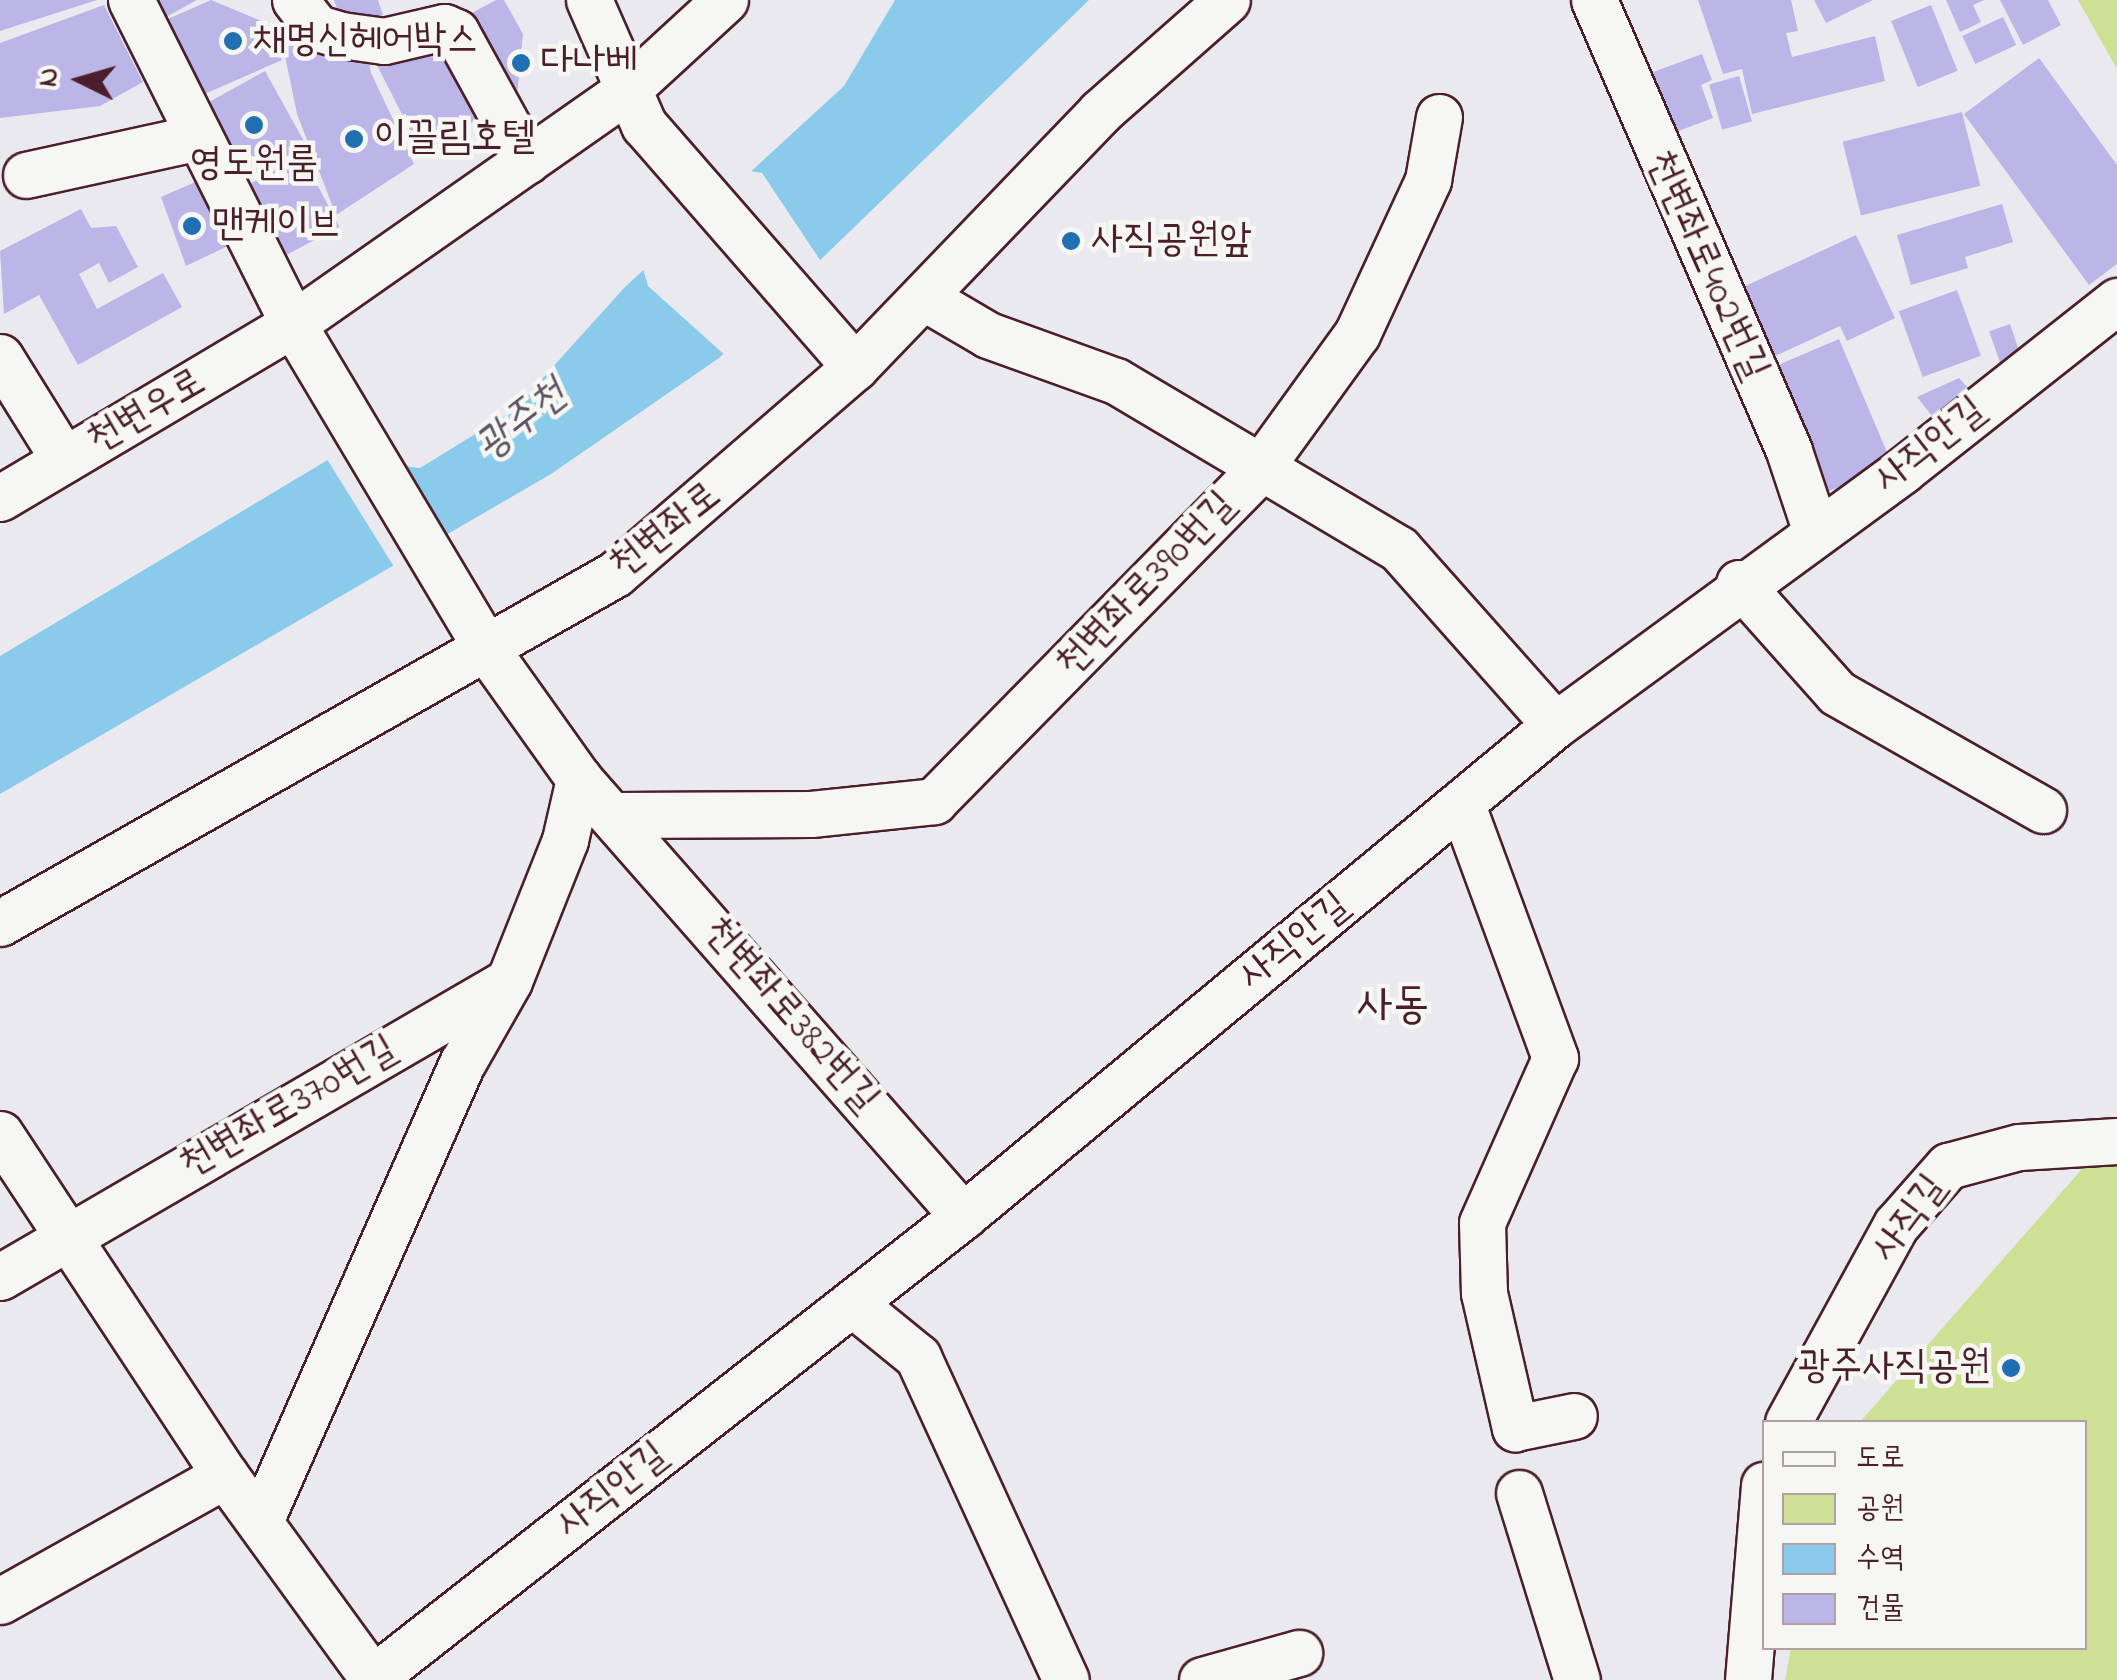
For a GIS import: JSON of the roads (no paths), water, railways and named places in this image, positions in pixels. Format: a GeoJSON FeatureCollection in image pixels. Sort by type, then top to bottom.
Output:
{"type":"FeatureCollection","features":[{"type":"Feature","properties":{"kind":"street"},"geometry":{"type":"LineString","coordinates":[[130,0],[293,324]]}},
{"type":"Feature","properties":{"kind":"street"},"geometry":{"type":"LineString","coordinates":[[295,0],[317,28],[340,35],[384,41],[444,27],[456,32],[526,160]]}},
{"type":"Feature","properties":{"kind":"street"},"geometry":{"type":"LineString","coordinates":[[589,0],[636,108],[842,356]]}},
{"type":"Feature","properties":{"kind":"street","name":"천변우로"},"geometry":{"type":"LineString","coordinates":[[0,498],[293,324],[526,160],[636,108],[725,0]]}},
{"type":"Feature","properties":{"kind":"street","name":"천변좌로"},"geometry":{"type":"LineString","coordinates":[[0,922],[487,650],[661,539],[842,356],[925,298],[1100,112],[1226,0]]}},
{"type":"Feature","properties":{"kind":"street","name":"천변좌로402번길"},"geometry":{"type":"LineString","coordinates":[[1594,0],[1789,451],[1816,532]]}},
{"type":"Feature","properties":{"kind":"street","name":"천변좌로390번길"},"geometry":{"type":"LineString","coordinates":[[617,815],[811,814],[934,801],[1258,472],[1358,334],[1428,180],[1439,117]]}},
{"type":"Feature","properties":{"kind":"street"},"geometry":{"type":"LineString","coordinates":[[26,175],[200,137]]}},
{"type":"Feature","properties":{"kind":"street","name":"천변좌로390번길"},"geometry":{"type":"LineString","coordinates":[[925,298],[988,335],[1116,381],[1258,472],[1399,548],[1555,725]]}},
{"type":"Feature","properties":{"kind":"street","name":"사직안길"},"geometry":{"type":"LineString","coordinates":[[373,1679],[963,1216],[1555,725],[1739,583],[1816,532],[2117,300]]}},
{"type":"Feature","properties":{"kind":"street","name":"천변좌로382번길"},"geometry":{"type":"LineString","coordinates":[[293,324],[487,650],[579,779],[617,815],[963,1216]]}},
{"type":"Feature","properties":{"kind":"street"},"geometry":{"type":"LineString","coordinates":[[0,356],[64,460]]}},
{"type":"Feature","properties":{"kind":"street"},"geometry":{"type":"LineString","coordinates":[[1739,583],[1837,693],[2043,810]]}},
{"type":"Feature","properties":{"kind":"street"},"geometry":{"type":"LineString","coordinates":[[261,1519],[418,1165],[509,980],[564,840],[579,779]]}},
{"type":"Feature","properties":{"kind":"street"},"geometry":{"type":"LineString","coordinates":[[1462,805],[1555,1058],[1482,1223],[1484,1293],[1516,1428],[1574,1416]]}},
{"type":"Feature","properties":{"kind":"street","name":"천변좌로370번길"},"geometry":{"type":"LineString","coordinates":[[0,1277],[509,980]]}},
{"type":"Feature","properties":{"kind":"street"},"geometry":{"type":"LineString","coordinates":[[0,1134],[225,1474],[373,1679]]}},
{"type":"Feature","properties":{"kind":"street","name":"사직길"},"geometry":{"type":"LineString","coordinates":[[1789,1420],[1896,1226],[1948,1166],[2019,1147],[2117,1141]]}},
{"type":"Feature","properties":{"kind":"street"},"geometry":{"type":"LineString","coordinates":[[852,1304],[918,1357],[1066,1680]]}},
{"type":"Feature","properties":{"kind":"street"},"geometry":{"type":"LineString","coordinates":[[0,1601],[225,1474]]}},
{"type":"Feature","properties":{"kind":"street"},"geometry":{"type":"LineString","coordinates":[[1518,1493],[1577,1680]]}},
{"type":"Feature","properties":{"kind":"street"},"geometry":{"type":"LineString","coordinates":[[1748,1680],[1762,1509]]}},
{"type":"Feature","properties":{"kind":"street"},"geometry":{"type":"LineString","coordinates":[[1202,1680],[1300,1653]]}},
{"type":"Feature","properties":{"kind":"water","name":"광주천"},"geometry":{"type":"Polygon","coordinates":[[[895,0],[1089,0],[719,358],[551,474],[0,794],[0,656],[331,458],[420,468],[513,411],[625,287],[844,86],[895,0]]]}},
{"type":"Feature","properties":{"kind":"place","name":"채명신헤어박스"},"geometry":{"type":"Point","coordinates":[233,41]}},
{"type":"Feature","properties":{"kind":"place","name":"다나베"},"geometry":{"type":"Point","coordinates":[521,63]}},
{"type":"Feature","properties":{"kind":"place","name":"영도원룸"},"geometry":{"type":"Point","coordinates":[254,125]}},
{"type":"Feature","properties":{"kind":"place","name":"이끌림호텔"},"geometry":{"type":"Point","coordinates":[354,139]}},
{"type":"Feature","properties":{"kind":"place","name":"맨케이브"},"geometry":{"type":"Point","coordinates":[192,226]}},
{"type":"Feature","properties":{"kind":"place","name":"사직공원앞"},"geometry":{"type":"Point","coordinates":[1071,241]}},
{"type":"Feature","properties":{"kind":"place","name":"광주사직공원"},"geometry":{"type":"Point","coordinates":[2011,1368]}},
{"type":"Feature","properties":{"kind":"district","name":"사동"},"geometry":{"type":"Point","coordinates":[1393,1007]}}]}
